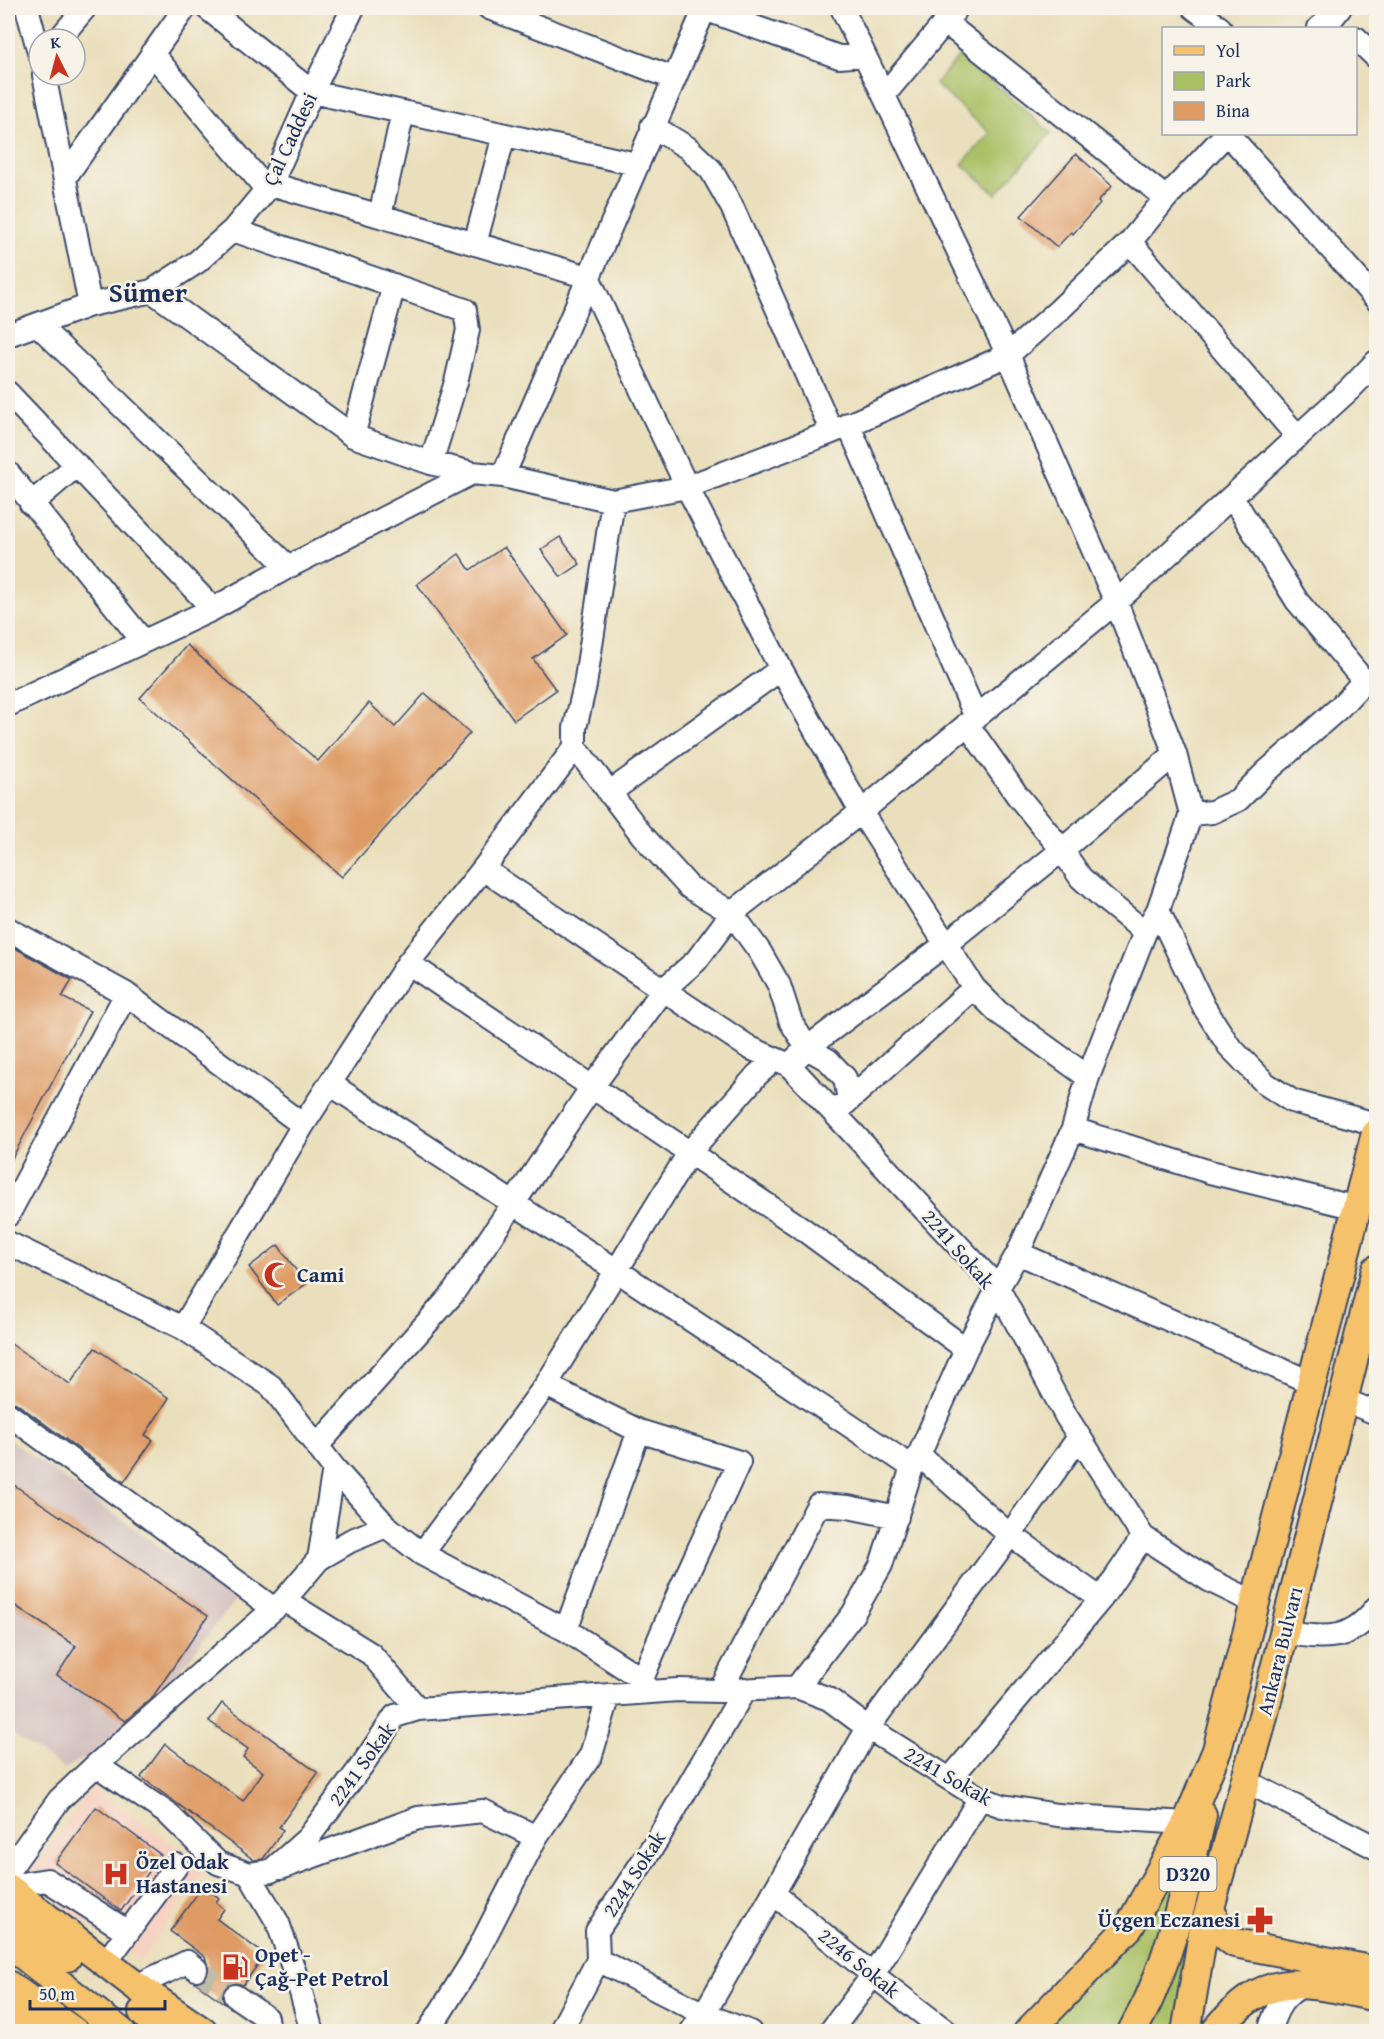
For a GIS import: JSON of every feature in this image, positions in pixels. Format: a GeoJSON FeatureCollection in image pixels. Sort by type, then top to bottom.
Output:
{"type":"FeatureCollection","features":[{"type":"Feature","properties":{"kind":"main road","name":"Ankara Bulvarı"},"geometry":{"type":"LineString","coordinates":[[1132,2031],[1151,1996],[1181,1903],[1217,1750],[1377,1133]]}},
{"type":"Feature","properties":{"kind":"main road","name":"Ankara Bulvarı"},"geometry":{"type":"LineString","coordinates":[[1186,2031],[1203,1933],[1285,1633],[1377,1270]]}},
{"type":"Feature","properties":{"kind":"main road","name":"Ankara Bulvarı"},"geometry":{"type":"LineString","coordinates":[[1028,2031],[1129,1927],[1186,1823],[1217,1750]]}},
{"type":"Feature","properties":{"kind":"main road"},"geometry":{"type":"LineString","coordinates":[[8,1887],[106,1962],[149,2007],[176,2031]]}},
{"type":"Feature","properties":{"kind":"main road"},"geometry":{"type":"LineString","coordinates":[[1210,1907],[1220,1930],[1235,1943],[1377,1971]]}},
{"type":"Feature","properties":{"kind":"main road"},"geometry":{"type":"LineString","coordinates":[[8,1914],[149,2007],[203,2031]]}},
{"type":"Feature","properties":{"kind":"main road"},"geometry":{"type":"LineString","coordinates":[[8,1942],[121,2031]]}},
{"type":"Feature","properties":{"kind":"main road"},"geometry":{"type":"LineString","coordinates":[[1215,2031],[1231,2014],[1256,1995],[1277,1986],[1305,1984],[1377,1997]]}},
{"type":"Feature","properties":{"kind":"main road"},"geometry":{"type":"LineString","coordinates":[[8,1985],[74,2031]]}},
{"type":"Feature","properties":{"kind":"main road"},"geometry":{"type":"LineString","coordinates":[[1171,2031],[1192,1995]]}},
{"type":"Feature","properties":{"kind":"main road"},"geometry":{"type":"LineString","coordinates":[[8,2011],[37,2031]]}},
{"type":"Feature","properties":{"kind":"street"},"geometry":{"type":"LineString","coordinates":[[27,8],[32,27]]}},
{"type":"Feature","properties":{"kind":"street"},"geometry":{"type":"LineString","coordinates":[[69,27],[85,8]]}},
{"type":"Feature","properties":{"kind":"street"},"geometry":{"type":"LineString","coordinates":[[66,176],[185,8]]}},
{"type":"Feature","properties":{"kind":"street"},"geometry":{"type":"LineString","coordinates":[[207,8],[312,92],[636,164]]}},
{"type":"Feature","properties":{"kind":"street","name":"Çal Caddesi"},"geometry":{"type":"LineString","coordinates":[[8,335],[90,305],[152,291],[197,262],[233,230],[269,187],[353,8]]}},
{"type":"Feature","properties":{"kind":"street"},"geometry":{"type":"LineString","coordinates":[[489,8],[673,78]]}},
{"type":"Feature","properties":{"kind":"street"},"geometry":{"type":"LineString","coordinates":[[503,476],[704,8],[840,57],[864,55]]}},
{"type":"Feature","properties":{"kind":"street"},"geometry":{"type":"LineString","coordinates":[[842,8],[1008,355],[1116,602],[1175,754],[1191,814],[1158,910],[1145,932],[1088,1077],[1073,1129],[1018,1253],[998,1288],[1066,1416],[1143,1537],[1209,1580],[1256,1604]]}},
{"type":"Feature","properties":{"kind":"street"},"geometry":{"type":"LineString","coordinates":[[1194,8],[1219,27]]}},
{"type":"Feature","properties":{"kind":"street"},"geometry":{"type":"LineString","coordinates":[[884,95],[951,15],[1166,198]]}},
{"type":"Feature","properties":{"kind":"street"},"geometry":{"type":"LineString","coordinates":[[1357,39],[1377,57]]}},
{"type":"Feature","properties":{"kind":"street"},"geometry":{"type":"LineString","coordinates":[[152,54],[269,187],[380,216],[588,277],[687,487],[781,669],[861,812],[974,988],[998,1012],[1088,1077]]}},
{"type":"Feature","properties":{"kind":"street"},"geometry":{"type":"LineString","coordinates":[[47,87],[90,305]]}},
{"type":"Feature","properties":{"kind":"street"},"geometry":{"type":"LineString","coordinates":[[380,216],[403,112]]}},
{"type":"Feature","properties":{"kind":"street"},"geometry":{"type":"LineString","coordinates":[[652,126],[688,148],[711,170],[732,207],[840,428],[971,721],[1017,795],[1082,878],[1108,903],[1145,932]]}},
{"type":"Feature","properties":{"kind":"street"},"geometry":{"type":"LineString","coordinates":[[475,244],[504,135]]}},
{"type":"Feature","properties":{"kind":"street"},"geometry":{"type":"LineString","coordinates":[[152,291],[353,436],[431,463],[503,476],[613,501],[687,487],[840,428],[1008,355],[1130,242],[1166,198],[1226,135]]}},
{"type":"Feature","properties":{"kind":"street"},"geometry":{"type":"LineString","coordinates":[[1228,135],[1377,299]]}},
{"type":"Feature","properties":{"kind":"street"},"geometry":{"type":"LineString","coordinates":[[233,230],[465,310],[468,330],[456,382],[431,463]]}},
{"type":"Feature","properties":{"kind":"street"},"geometry":{"type":"LineString","coordinates":[[1130,242],[1298,437]]}},
{"type":"Feature","properties":{"kind":"street"},"geometry":{"type":"LineString","coordinates":[[353,436],[394,285]]}},
{"type":"Feature","properties":{"kind":"street"},"geometry":{"type":"LineString","coordinates":[[38,325],[288,567]]}},
{"type":"Feature","properties":{"kind":"street"},"geometry":{"type":"LineString","coordinates":[[317,1446],[451,1296],[592,1087],[664,989],[696,961],[732,913],[861,812],[1116,602],[1377,362]]}},
{"type":"Feature","properties":{"kind":"street"},"geometry":{"type":"LineString","coordinates":[[8,393],[213,609]]}},
{"type":"Feature","properties":{"kind":"street"},"geometry":{"type":"LineString","coordinates":[[31,504],[77,465]]}},
{"type":"Feature","properties":{"kind":"street"},"geometry":{"type":"LineString","coordinates":[[8,705],[213,609],[288,567],[472,472]]}},
{"type":"Feature","properties":{"kind":"street"},"geometry":{"type":"LineString","coordinates":[[8,473],[143,641]]}},
{"type":"Feature","properties":{"kind":"street"},"geometry":{"type":"LineString","coordinates":[[1191,814],[1212,812],[1238,800],[1266,772],[1370,680],[1297,601],[1232,497]]}},
{"type":"Feature","properties":{"kind":"street"},"geometry":{"type":"LineString","coordinates":[[613,501],[585,685],[575,728],[575,747],[642,835],[689,887],[732,913],[760,952],[779,986],[791,1022],[807,1048],[828,1060],[845,1078],[841,1107]]}},
{"type":"Feature","properties":{"kind":"street"},"geometry":{"type":"LineString","coordinates":[[609,793],[781,669]]}},
{"type":"Feature","properties":{"kind":"street"},"geometry":{"type":"LineString","coordinates":[[183,1328],[303,1125],[408,963],[483,869],[575,747]]}},
{"type":"Feature","properties":{"kind":"street"},"geometry":{"type":"LineString","coordinates":[[422,1554],[546,1385],[689,1153],[757,1075],[807,1048],[946,944],[1175,754]]}},
{"type":"Feature","properties":{"kind":"street"},"geometry":{"type":"LineString","coordinates":[[483,869],[750,1048],[782,1062]]}},
{"type":"Feature","properties":{"kind":"street"},"geometry":{"type":"LineString","coordinates":[[1158,910],[1204,1007],[1228,1046],[1266,1084],[1292,1101],[1377,1124]]}},
{"type":"Feature","properties":{"kind":"street"},"geometry":{"type":"LineString","coordinates":[[8,929],[126,994],[303,1125]]}},
{"type":"Feature","properties":{"kind":"street"},"geometry":{"type":"LineString","coordinates":[[408,963],[800,1227],[966,1349]]}},
{"type":"Feature","properties":{"kind":"street"},"geometry":{"type":"LineString","coordinates":[[841,1107],[974,988]]}},
{"type":"Feature","properties":{"kind":"street"},"geometry":{"type":"LineString","coordinates":[[8,1215],[126,994]]}},
{"type":"Feature","properties":{"kind":"street","name":"2241 Sokak"},"geometry":{"type":"LineString","coordinates":[[782,1062],[841,1107],[998,1288],[966,1349],[916,1461],[881,1565],[853,1614],[797,1687]]}},
{"type":"Feature","properties":{"kind":"street"},"geometry":{"type":"LineString","coordinates":[[330,1084],[514,1205],[916,1461],[1010,1535],[1101,1599]]}},
{"type":"Feature","properties":{"kind":"street"},"geometry":{"type":"LineString","coordinates":[[1073,1129],[1210,1172],[1357,1208]]}},
{"type":"Feature","properties":{"kind":"street"},"geometry":{"type":"LineString","coordinates":[[8,1244],[183,1328],[271,1386],[334,1468],[386,1526],[422,1554],[566,1630],[646,1686],[680,1590],[739,1462],[639,1431],[546,1385]]}},
{"type":"Feature","properties":{"kind":"street"},"geometry":{"type":"LineString","coordinates":[[1018,1253],[1312,1383]]}},
{"type":"Feature","properties":{"kind":"street"},"geometry":{"type":"LineString","coordinates":[[1344,1400],[1377,1413]]}},
{"type":"Feature","properties":{"kind":"street"},"geometry":{"type":"LineString","coordinates":[[8,1414],[279,1604],[371,1654],[418,1709]]}},
{"type":"Feature","properties":{"kind":"street"},"geometry":{"type":"LineString","coordinates":[[566,1630],[639,1431]]}},
{"type":"Feature","properties":{"kind":"street"},"geometry":{"type":"LineString","coordinates":[[698,2023],[868,1728],[1079,1437]]}},
{"type":"Feature","properties":{"kind":"street"},"geometry":{"type":"LineString","coordinates":[[319,1559],[334,1468]]}},
{"type":"Feature","properties":{"kind":"street"},"geometry":{"type":"LineString","coordinates":[[720,1691],[818,1505],[848,1507],[897,1517]]}},
{"type":"Feature","properties":{"kind":"street"},"geometry":{"type":"LineString","coordinates":[[8,1871],[59,1800],[279,1604],[319,1559],[350,1541],[386,1526]]}},
{"type":"Feature","properties":{"kind":"street"},"geometry":{"type":"LineString","coordinates":[[950,1779],[1101,1599],[1143,1537]]}},
{"type":"Feature","properties":{"kind":"street"},"geometry":{"type":"LineString","coordinates":[[1285,1633],[1315,1637],[1345,1635],[1368,1619],[1377,1608]]}},
{"type":"Feature","properties":{"kind":"street","name":"2241 Sokak"},"geometry":{"type":"LineString","coordinates":[[260,1872],[308,1838],[363,1764],[395,1716],[418,1709],[609,1695],[646,1686],[720,1691],[797,1687],[829,1699],[868,1728],[980,1798],[1002,1806],[1058,1815],[1186,1823]]}},
{"type":"Feature","properties":{"kind":"street","name":"2244 Sokak"},"geometry":{"type":"LineString","coordinates":[[598,1960],[597,1931],[657,1840],[745,1689]]}},
{"type":"Feature","properties":{"kind":"street"},"geometry":{"type":"LineString","coordinates":[[428,2031],[473,1960],[536,1837],[591,1755],[609,1695]]}},
{"type":"Feature","properties":{"kind":"street"},"geometry":{"type":"LineString","coordinates":[[96,1765],[168,1814],[218,1863],[260,1872],[418,1818],[483,1811],[536,1837]]}},
{"type":"Feature","properties":{"kind":"street"},"geometry":{"type":"LineString","coordinates":[[1246,1781],[1377,1848]]}},
{"type":"Feature","properties":{"kind":"street"},"geometry":{"type":"LineString","coordinates":[[830,2031],[873,1975],[980,1798]]}},
{"type":"Feature","properties":{"kind":"street"},"geometry":{"type":"LineString","coordinates":[[106,1962],[177,1865]]}},
{"type":"Feature","properties":{"kind":"street"},"geometry":{"type":"LineString","coordinates":[[260,1872],[299,1985],[312,2031]]}},
{"type":"Feature","properties":{"kind":"street"},"geometry":{"type":"LineString","coordinates":[[8,1887],[47,1880],[128,1932]]}},
{"type":"Feature","properties":{"kind":"street","name":"2246 Sokak"},"geometry":{"type":"LineString","coordinates":[[773,1893],[873,1975],[947,2031]]}},
{"type":"Feature","properties":{"kind":"street"},"geometry":{"type":"LineString","coordinates":[[560,2031],[598,1960],[698,2023],[750,2031]]}},
{"type":"Feature","properties":{"kind":"street"},"geometry":{"type":"LineString","coordinates":[[149,2007],[187,1962],[196,1969]]}},
{"type":"Feature","properties":{"kind":"street"},"geometry":{"type":"LineString","coordinates":[[1269,2031],[1275,2012],[1284,1998],[1305,1984]]}},
{"type":"Feature","properties":{"kind":"street"},"geometry":{"type":"LineString","coordinates":[[235,1996],[267,2018],[269,2031]]}},
{"type":"Feature","properties":{"kind":"shaded area"},"geometry":{"type":"Polygon","coordinates":[[[8,1439],[235,1600],[130,1734],[64,1769],[8,1731],[8,1439]]]}},
{"type":"Feature","properties":{"kind":"shaded area","name":"Özel Odak Hastanesi"},"geometry":{"type":"Polygon","coordinates":[[[92,1787],[206,1868],[140,1961],[25,1880],[92,1787]]]}},
{"type":"Feature","properties":{"kind":"green space"},"geometry":{"type":"Polygon","coordinates":[[[961,54],[1051,133],[996,194],[962,164],[990,133],[935,84],[961,54]]]}},
{"type":"Feature","properties":{"kind":"green space"},"geometry":{"type":"Polygon","coordinates":[[[1217,1750],[1203,1933],[1186,2031],[1028,2032],[1129,1927],[1217,1750]]]}},
{"type":"Feature","properties":{"kind":"building"},"geometry":{"type":"Polygon","coordinates":[[[1076,154],[1112,186],[1073,234],[1071,232],[1057,247],[1021,216],[1076,154]]]}},
{"type":"Feature","properties":{"kind":"building"},"geometry":{"type":"Polygon","coordinates":[[[560,537],[580,564],[561,577],[541,550],[560,537]]]}},
{"type":"Feature","properties":{"kind":"building"},"geometry":{"type":"Polygon","coordinates":[[[504,547],[567,635],[533,659],[556,690],[514,720],[417,584],[459,554],[470,570],[504,547]]]}},
{"type":"Feature","properties":{"kind":"building"},"geometry":{"type":"Polygon","coordinates":[[[187,645],[318,761],[369,703],[395,727],[425,693],[470,733],[342,877],[140,698],[187,645]]]}},
{"type":"Feature","properties":{"kind":"building"},"geometry":{"type":"Polygon","coordinates":[[[8,944],[72,980],[62,997],[90,1011],[8,1166],[8,944]]]}},
{"type":"Feature","properties":{"kind":"building","name":"Cami"},"geometry":{"type":"Polygon","coordinates":[[[278,1245],[306,1284],[277,1305],[249,1267],[278,1245]]]}},
{"type":"Feature","properties":{"kind":"building"},"geometry":{"type":"Polygon","coordinates":[[[8,1342],[70,1384],[95,1348],[169,1398],[145,1435],[153,1440],[124,1482],[16,1403],[8,1401],[8,1342]]]}},
{"type":"Feature","properties":{"kind":"building"},"geometry":{"type":"Polygon","coordinates":[[[8,1481],[208,1616],[152,1698],[125,1721],[57,1675],[76,1646],[8,1601],[8,1481]]]}},
{"type":"Feature","properties":{"kind":"building"},"geometry":{"type":"Polygon","coordinates":[[[222,1703],[318,1773],[279,1827],[283,1830],[263,1859],[254,1860],[141,1777],[165,1744],[243,1801],[263,1772],[243,1757],[248,1749],[209,1721],[222,1703]]]}},
{"type":"Feature","properties":{"kind":"building"},"geometry":{"type":"Polygon","coordinates":[[[96,1807],[161,1855],[121,1911],[55,1863],[96,1807]]]}},
{"type":"Feature","properties":{"kind":"building"},"geometry":{"type":"Polygon","coordinates":[[[203,1886],[219,1898],[216,1902],[224,1909],[217,1919],[265,1955],[243,1985],[235,1983],[224,1988],[222,1996],[225,2004],[195,1982],[206,1978],[209,1971],[205,1957],[170,1931],[203,1886]]]}},
{"type":"Feature","properties":{"kind":"tunnel"},"geometry":{"type":"LineString","coordinates":[[196,1969],[235,1996]]}},
{"type":"Feature","properties":{"kind":"place","name":"Cami"},"geometry":{"type":"Point","coordinates":[277,1275]}},
{"type":"Feature","properties":{"kind":"place","name":"Özel Odak Hastanesi"},"geometry":{"type":"Point","coordinates":[116,1874]}},
{"type":"Feature","properties":{"kind":"place","name":"Üçgen Eczanesi"},"geometry":{"type":"Point","coordinates":[1260,1920]}},
{"type":"Feature","properties":{"kind":"place","name":"Opet - Çağ-Pet Petrol"},"geometry":{"type":"Point","coordinates":[235,1967]}},
{"type":"Feature","properties":{"kind":"district","name":"Sümer"},"geometry":{"type":"Point","coordinates":[148,293]}}]}
